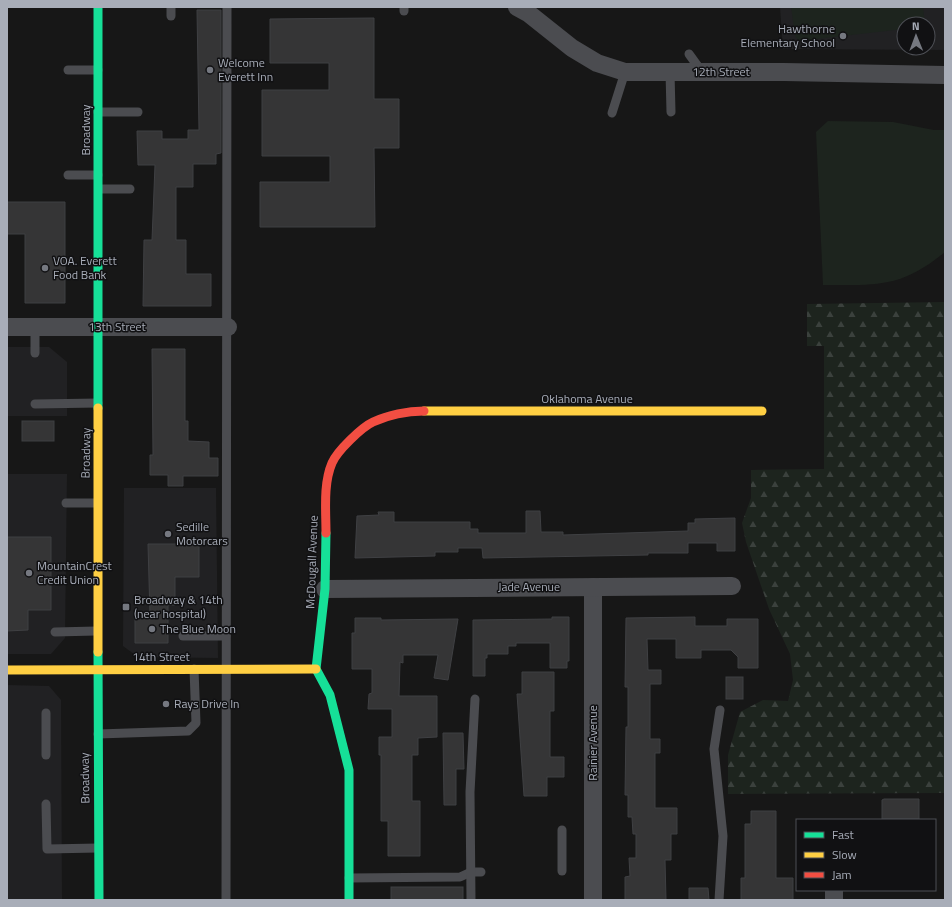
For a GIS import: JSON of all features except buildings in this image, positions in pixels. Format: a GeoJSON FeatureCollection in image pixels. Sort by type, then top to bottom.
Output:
{"type":"FeatureCollection","features":[{"type":"Feature","properties":{"kind":"street","name":"Broadway"},"geometry":{"type":"LineString","coordinates":[[98,7],[99,327],[96,669],[99,900]]}},
{"type":"Feature","properties":{"kind":"street","name":"12th Street"},"geometry":{"type":"LineString","coordinates":[[525,9],[572,48],[597,63],[625,72],[945,75]]}},
{"type":"Feature","properties":{"kind":"street","name":"13th Street"},"geometry":{"type":"LineString","coordinates":[[7,327],[228,326]]}},
{"type":"Feature","properties":{"kind":"street","name":"Oklahoma Avenue"},"geometry":{"type":"LineString","coordinates":[[412,411],[762,411]]}},
{"type":"Feature","properties":{"kind":"street","name":"McDougall Avenue"},"geometry":{"type":"LineString","coordinates":[[316,669],[325,589],[326,481],[332,462],[349,441],[372,422],[412,411]]}},
{"type":"Feature","properties":{"kind":"street","name":"Jade Avenue"},"geometry":{"type":"LineString","coordinates":[[325,589],[732,586]]}},
{"type":"Feature","properties":{"kind":"street","name":"Rainier Avenue"},"geometry":{"type":"LineString","coordinates":[[593,587],[593,900]]}},
{"type":"Feature","properties":{"kind":"street","name":"14th Street"},"geometry":{"type":"LineString","coordinates":[[7,670],[316,669]]}},
{"type":"Feature","properties":{"kind":"street"},"geometry":{"type":"LineString","coordinates":[[316,669],[330,695],[349,770],[349,900]]}},
{"type":"Feature","properties":{"kind":"lane"},"geometry":{"type":"LineString","coordinates":[[226,900],[228,326],[223,188],[227,7]]}},
{"type":"Feature","properties":{"kind":"lane"},"geometry":{"type":"LineString","coordinates":[[689,54],[702,72]]}},
{"type":"Feature","properties":{"kind":"lane"},"geometry":{"type":"LineString","coordinates":[[68,70],[98,70]]}},
{"type":"Feature","properties":{"kind":"lane"},"geometry":{"type":"LineString","coordinates":[[612,113],[625,72]]}},
{"type":"Feature","properties":{"kind":"lane"},"geometry":{"type":"LineString","coordinates":[[670,72],[671,112]]}},
{"type":"Feature","properties":{"kind":"lane"},"geometry":{"type":"LineString","coordinates":[[98,112],[138,112]]}},
{"type":"Feature","properties":{"kind":"lane"},"geometry":{"type":"LineString","coordinates":[[68,175],[98,175]]}},
{"type":"Feature","properties":{"kind":"lane"},"geometry":{"type":"LineString","coordinates":[[99,189],[130,189]]}},
{"type":"Feature","properties":{"kind":"lane"},"geometry":{"type":"LineString","coordinates":[[35,327],[35,353]]}},
{"type":"Feature","properties":{"kind":"lane"},"geometry":{"type":"LineString","coordinates":[[35,404],[98,403]]}},
{"type":"Feature","properties":{"kind":"lane"},"geometry":{"type":"LineString","coordinates":[[66,503],[97,503]]}},
{"type":"Feature","properties":{"kind":"lane"},"geometry":{"type":"LineString","coordinates":[[54,632],[96,631]]}},
{"type":"Feature","properties":{"kind":"lane"},"geometry":{"type":"LineString","coordinates":[[183,636],[226,636]]}},
{"type":"Feature","properties":{"kind":"lane"},"geometry":{"type":"LineString","coordinates":[[97,734],[188,731],[196,723],[194,669]]}},
{"type":"Feature","properties":{"kind":"lane"},"geometry":{"type":"LineString","coordinates":[[471,900],[471,872],[475,830],[475,699]]}},
{"type":"Feature","properties":{"kind":"lane"},"geometry":{"type":"LineString","coordinates":[[719,900],[722,836],[714,749],[720,710]]}},
{"type":"Feature","properties":{"kind":"lane"},"geometry":{"type":"LineString","coordinates":[[46,713],[46,756]]}},
{"type":"Feature","properties":{"kind":"lane"},"geometry":{"type":"LineString","coordinates":[[46,804],[47,849],[98,848]]}},
{"type":"Feature","properties":{"kind":"lane"},"geometry":{"type":"LineString","coordinates":[[562,830],[562,871]]}},
{"type":"Feature","properties":{"kind":"lane"},"geometry":{"type":"LineString","coordinates":[[349,878],[460,876],[471,872],[481,872]]}},
{"type":"Feature","properties":{"kind":"shaded area","name":"Hawthorne Elementary School"},"geometry":{"type":"Polygon","coordinates":[[[780,7],[945,7],[945,50],[936,50],[936,16],[896,16],[896,50],[783,49],[780,7]]]}},
{"type":"Feature","properties":{"kind":"shaded area"},"geometry":{"type":"Polygon","coordinates":[[[7,347],[49,347],[67,362],[67,416],[7,416],[7,347]]]}},
{"type":"Feature","properties":{"kind":"shaded area"},"geometry":{"type":"Polygon","coordinates":[[[7,474],[67,474],[65,638],[51,654],[7,654],[7,474]]]}},
{"type":"Feature","properties":{"kind":"shaded area"},"geometry":{"type":"Polygon","coordinates":[[[124,488],[216,488],[218,658],[138,657],[123,646],[124,488]]]}},
{"type":"Feature","properties":{"kind":"shaded area"},"geometry":{"type":"Polygon","coordinates":[[[7,685],[49,686],[61,700],[62,900],[7,900],[7,685]]]}},
{"type":"Feature","properties":{"kind":"green space"},"geometry":{"type":"Polygon","coordinates":[[[791,7],[923,7],[924,16],[896,16],[896,30],[799,41],[795,36],[791,7]]]}},
{"type":"Feature","properties":{"kind":"green space"},"geometry":{"type":"Polygon","coordinates":[[[828,121],[893,122],[934,130],[945,130],[945,252],[915,272],[888,282],[859,285],[823,285],[816,132],[828,121]]]}},
{"type":"Feature","properties":{"kind":"green space"},"geometry":{"type":"Polygon","coordinates":[[[945,302],[945,793],[728,794],[728,755],[740,712],[763,700],[788,701],[793,680],[790,654],[769,609],[746,542],[742,523],[751,498],[751,470],[824,469],[824,346],[807,346],[807,304],[945,302]]]}},
{"type":"Feature","properties":{"kind":"traffic: fast"},"geometry":{"type":"LineString","coordinates":[[98,7],[98,408]]}},
{"type":"Feature","properties":{"kind":"traffic: fast"},"geometry":{"type":"LineString","coordinates":[[326,533],[325,589],[316,669],[330,695],[349,770],[349,900]]}},
{"type":"Feature","properties":{"kind":"traffic: fast"},"geometry":{"type":"LineString","coordinates":[[98,652],[99,900]]}},
{"type":"Feature","properties":{"kind":"traffic: slow"},"geometry":{"type":"LineString","coordinates":[[98,408],[98,652]]}},
{"type":"Feature","properties":{"kind":"traffic: slow"},"geometry":{"type":"LineString","coordinates":[[424,411],[762,411]]}},
{"type":"Feature","properties":{"kind":"traffic: slow"},"geometry":{"type":"LineString","coordinates":[[7,670],[316,669]]}},
{"type":"Feature","properties":{"kind":"traffic: jam"},"geometry":{"type":"LineString","coordinates":[[326,533],[327,480],[332,463],[339,452],[357,434],[373,422],[398,414],[424,411]]}},
{"type":"Feature","properties":{"kind":"place","name":"Hawthorne Elementary School"},"geometry":{"type":"Point","coordinates":[843,36]}},
{"type":"Feature","properties":{"kind":"place","name":"Welcome Everett Inn"},"geometry":{"type":"Point","coordinates":[210,70]}},
{"type":"Feature","properties":{"kind":"place","name":"VOA. Everett Food Bank"},"geometry":{"type":"Point","coordinates":[45,268]}},
{"type":"Feature","properties":{"kind":"place","name":"Sedille Motorcars"},"geometry":{"type":"Point","coordinates":[168,534]}},
{"type":"Feature","properties":{"kind":"place","name":"MountainCrest Credit Union"},"geometry":{"type":"Point","coordinates":[29,573]}},
{"type":"Feature","properties":{"kind":"place","name":"Broadway & 14th (near hospital)"},"geometry":{"type":"Point","coordinates":[126,607]}},
{"type":"Feature","properties":{"kind":"place","name":"The Blue Moon"},"geometry":{"type":"Point","coordinates":[152,629]}},
{"type":"Feature","properties":{"kind":"place","name":"Rays Drive In"},"geometry":{"type":"Point","coordinates":[166,704]}}]}
